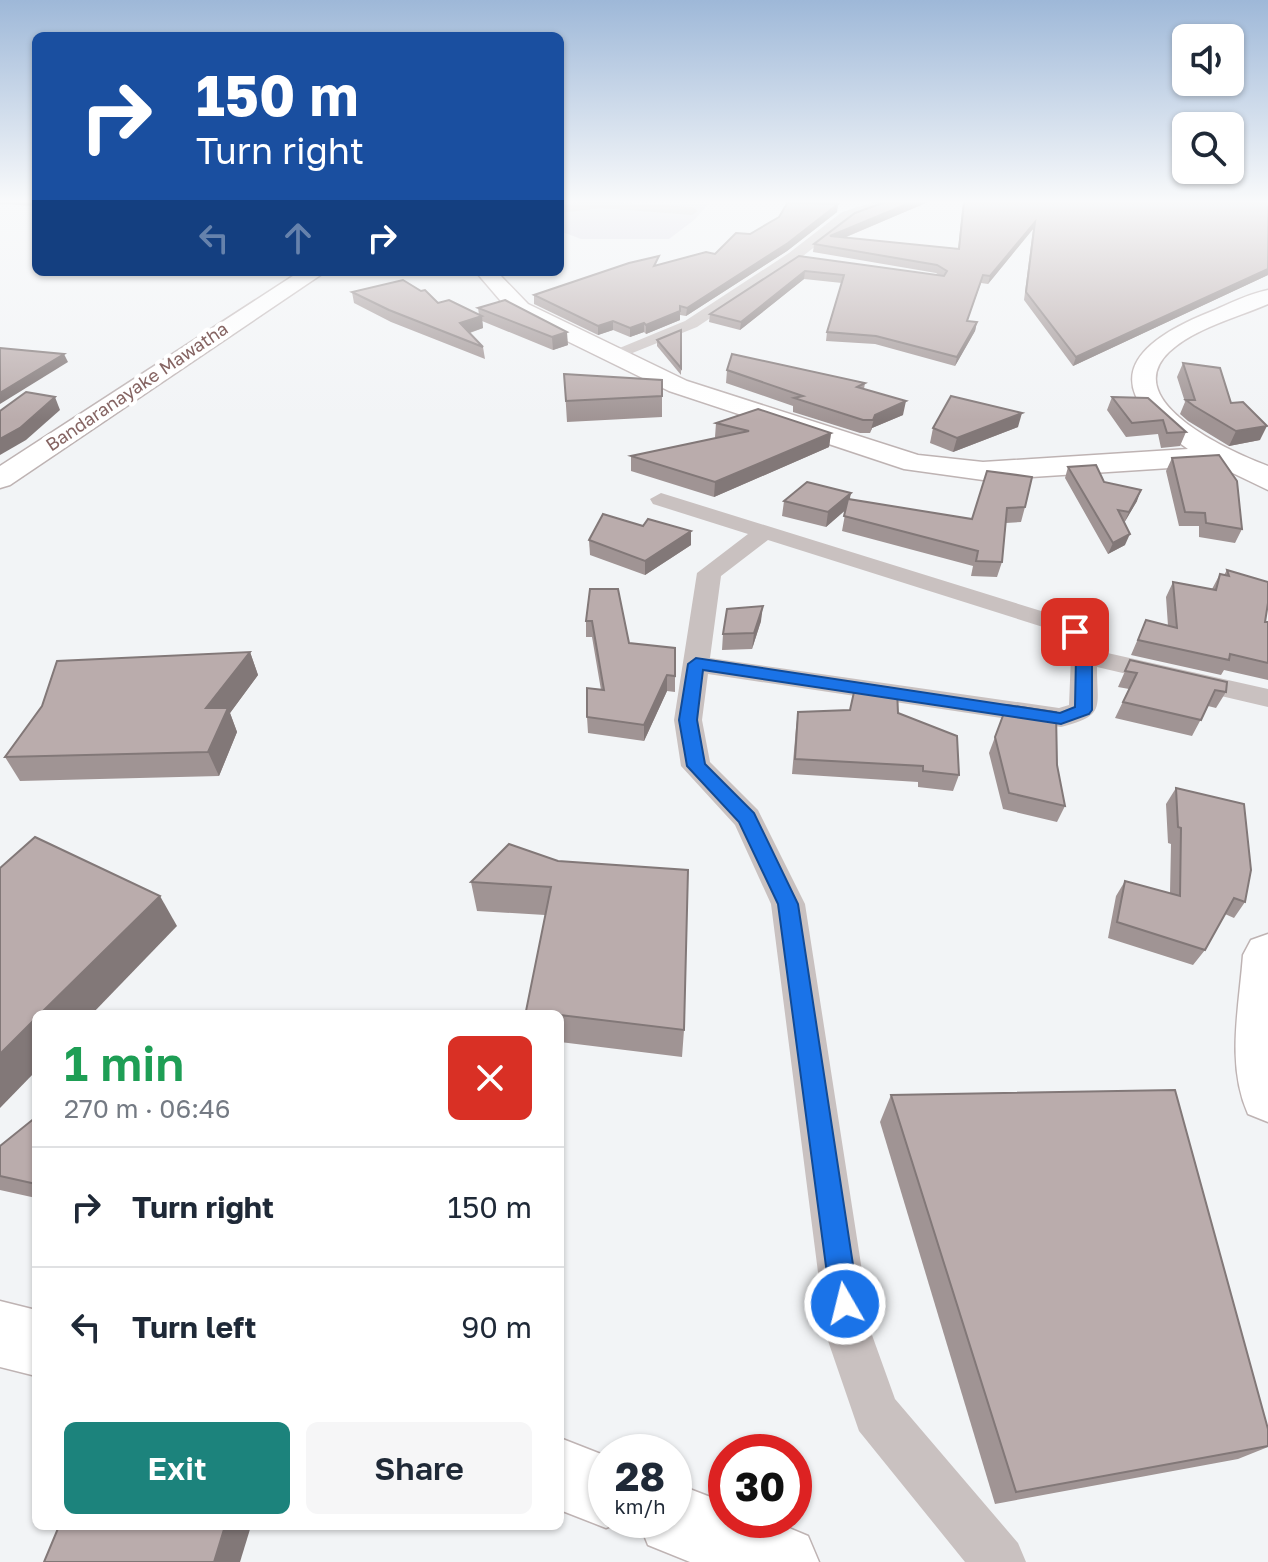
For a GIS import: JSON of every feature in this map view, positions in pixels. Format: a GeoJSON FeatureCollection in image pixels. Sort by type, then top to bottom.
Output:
{"type":"FeatureCollection","features":[{"type":"Feature","properties":{"kind":"street"},"geometry":{"type":"LineString","coordinates":[[614,354],[691,324],[767,274]]}},
{"type":"Feature","properties":{"kind":"street","name":"Bandaranayake Mawatha"},"geometry":{"type":"LineString","coordinates":[[0,479],[289,285],[307,276]]}},
{"type":"Feature","properties":{"kind":"street"},"geometry":{"type":"LineString","coordinates":[[490,276],[520,309],[678,386],[914,463],[983,471],[1217,456]]}},
{"type":"Feature","properties":{"kind":"street"},"geometry":{"type":"LineString","coordinates":[[1267,477],[1217,456],[1147,401],[1141,386],[1146,363],[1170,340],[1268,296]]}},
{"type":"Feature","properties":{"kind":"street"},"geometry":{"type":"LineString","coordinates":[[661,499],[1071,628],[1075,632],[1077,649],[1084,654],[1268,698]]}},
{"type":"Feature","properties":{"kind":"street"},"geometry":{"type":"LineString","coordinates":[[766,531],[709,573],[688,720],[696,766],[747,818],[788,904],[849,1335],[876,1414],[999,1562]]}},
{"type":"Feature","properties":{"kind":"street"},"geometry":{"type":"LineString","coordinates":[[696,664],[1061,718],[1083,710],[1084,654]]}},
{"type":"Feature","properties":{"kind":"street"},"geometry":{"type":"LineString","coordinates":[[1268,955],[1261,1059],[1268,1096]]}},
{"type":"Feature","properties":{"kind":"street"},"geometry":{"type":"LineString","coordinates":[[0,1334],[32,1342]]}},
{"type":"Feature","properties":{"kind":"street"},"geometry":{"type":"LineString","coordinates":[[564,1476],[588,1485]]}},
{"type":"Feature","properties":{"kind":"street"},"geometry":{"type":"LineString","coordinates":[[692,1526],[782,1562]]}},
{"type":"Feature","properties":{"kind":"building"},"geometry":{"type":"Polygon","coordinates":[[[597,274],[740,274],[687,308],[680,306],[680,311],[630,328],[613,321],[598,326],[534,295],[597,274]]]}},
{"type":"Feature","properties":{"kind":"building"},"geometry":{"type":"Polygon","coordinates":[[[772,274],[801,274],[741,322],[710,314],[772,274]]]}},
{"type":"Feature","properties":{"kind":"building"},"geometry":{"type":"Polygon","coordinates":[[[833,274],[992,274],[983,275],[967,321],[977,322],[957,357],[876,336],[827,332],[844,275],[833,274]]]}},
{"type":"Feature","properties":{"kind":"building"},"geometry":{"type":"Polygon","coordinates":[[[1028,274],[1257,274],[1076,357],[1026,292],[1028,274]]]}},
{"type":"Feature","properties":{"kind":"building"},"geometry":{"type":"Polygon","coordinates":[[[403,280],[421,291],[425,290],[438,303],[449,300],[482,316],[460,323],[483,347],[352,292],[403,280]]]}},
{"type":"Feature","properties":{"kind":"building"},"geometry":{"type":"Polygon","coordinates":[[[505,300],[567,332],[552,337],[478,308],[505,300]]]}},
{"type":"Feature","properties":{"kind":"building"},"geometry":{"type":"Polygon","coordinates":[[[681,330],[681,368],[657,340],[681,330]]]}},
{"type":"Feature","properties":{"kind":"building"},"geometry":{"type":"Polygon","coordinates":[[[0,348],[64,354],[0,393],[0,348]]]}},
{"type":"Feature","properties":{"kind":"building"},"geometry":{"type":"Polygon","coordinates":[[[732,354],[865,383],[857,387],[906,401],[875,415],[873,420],[863,420],[794,398],[803,396],[727,370],[732,354]]]}},
{"type":"Feature","properties":{"kind":"building"},"geometry":{"type":"Polygon","coordinates":[[[1183,363],[1220,368],[1231,403],[1243,402],[1267,426],[1236,431],[1186,400],[1195,400],[1183,363]]]}},
{"type":"Feature","properties":{"kind":"building"},"geometry":{"type":"Polygon","coordinates":[[[564,374],[662,380],[662,396],[566,401],[564,374]]]}},
{"type":"Feature","properties":{"kind":"building"},"geometry":{"type":"Polygon","coordinates":[[[26,392],[55,397],[20,428],[0,439],[0,411],[26,392]]]}},
{"type":"Feature","properties":{"kind":"building"},"geometry":{"type":"Polygon","coordinates":[[[951,396],[1022,413],[957,438],[933,428],[951,396]]]}},
{"type":"Feature","properties":{"kind":"building"},"geometry":{"type":"Polygon","coordinates":[[[1112,397],[1148,398],[1186,432],[1167,433],[1163,420],[1132,423],[1112,397]]]}},
{"type":"Feature","properties":{"kind":"building"},"geometry":{"type":"Polygon","coordinates":[[[758,409],[831,433],[715,482],[631,456],[749,431],[716,423],[758,409]]]}},
{"type":"Feature","properties":{"kind":"building"},"geometry":{"type":"Polygon","coordinates":[[[1219,455],[1237,481],[1242,529],[1206,523],[1205,513],[1185,512],[1172,458],[1219,455]]]}},
{"type":"Feature","properties":{"kind":"building"},"geometry":{"type":"Polygon","coordinates":[[[1096,465],[1104,482],[1141,490],[1129,512],[1118,510],[1130,534],[1113,543],[1068,467],[1096,465]]]}},
{"type":"Feature","properties":{"kind":"building"},"geometry":{"type":"Polygon","coordinates":[[[987,471],[1032,477],[1025,507],[1007,508],[1002,562],[976,561],[978,551],[844,516],[848,499],[972,519],[987,471]]]}},
{"type":"Feature","properties":{"kind":"building"},"geometry":{"type":"Polygon","coordinates":[[[807,482],[851,493],[828,512],[784,501],[807,482]]]}},
{"type":"Feature","properties":{"kind":"building"},"geometry":{"type":"Polygon","coordinates":[[[603,514],[643,526],[648,519],[691,531],[645,561],[589,540],[603,514]]]}},
{"type":"Feature","properties":{"kind":"building"},"geometry":{"type":"Polygon","coordinates":[[[1227,570],[1268,582],[1265,622],[1268,622],[1268,663],[1230,654],[1229,660],[1138,640],[1146,620],[1177,628],[1173,582],[1216,590],[1220,574],[1229,576],[1227,570]]]}},
{"type":"Feature","properties":{"kind":"building"},"geometry":{"type":"Polygon","coordinates":[[[590,589],[618,589],[629,643],[675,648],[675,676],[667,675],[644,725],[587,717],[587,688],[604,690],[592,621],[586,621],[590,589]]]}},
{"type":"Feature","properties":{"kind":"building"},"geometry":{"type":"Polygon","coordinates":[[[763,606],[754,633],[723,634],[727,609],[763,606]]]}},
{"type":"Feature","properties":{"kind":"building"},"geometry":{"type":"Polygon","coordinates":[[[250,652],[206,708],[228,708],[208,752],[5,757],[42,706],[57,661],[250,652]]]}},
{"type":"Feature","properties":{"kind":"building"},"geometry":{"type":"Polygon","coordinates":[[[1130,660],[1227,682],[1226,692],[1215,690],[1201,720],[1123,702],[1137,673],[1125,671],[1130,660]]]}},
{"type":"Feature","properties":{"kind":"building"},"geometry":{"type":"Polygon","coordinates":[[[856,683],[897,689],[898,713],[957,736],[959,775],[923,771],[923,766],[795,759],[798,712],[850,710],[856,683]]]}},
{"type":"Feature","properties":{"kind":"building"},"geometry":{"type":"Polygon","coordinates":[[[1007,705],[1056,712],[1057,765],[1065,806],[1009,793],[995,737],[1007,705]]]}},
{"type":"Feature","properties":{"kind":"building"},"geometry":{"type":"Polygon","coordinates":[[[1176,788],[1244,804],[1251,870],[1245,902],[1234,898],[1205,950],[1117,922],[1125,881],[1180,896],[1181,828],[1178,827],[1176,788]]]}},
{"type":"Feature","properties":{"kind":"building"},"geometry":{"type":"Polygon","coordinates":[[[35,837],[160,896],[44,1010],[32,1010],[32,1022],[0,1054],[0,868],[35,837]]]}},
{"type":"Feature","properties":{"kind":"building"},"geometry":{"type":"Polygon","coordinates":[[[509,844],[558,861],[688,870],[684,1030],[564,1015],[564,1010],[526,1010],[551,887],[471,882],[509,844]]]}},
{"type":"Feature","properties":{"kind":"building"},"geometry":{"type":"Polygon","coordinates":[[[1175,1090],[1268,1429],[1268,1446],[1016,1492],[891,1095],[1175,1090]]]}},
{"type":"Feature","properties":{"kind":"building"},"geometry":{"type":"Polygon","coordinates":[[[32,1120],[32,1183],[0,1176],[0,1146],[32,1120]]]}},
{"type":"Feature","properties":{"kind":"building"},"geometry":{"type":"Polygon","coordinates":[[[57,1530],[224,1530],[214,1562],[44,1562],[57,1530]]]}},
{"type":"Feature","properties":{"kind":"route"},"geometry":{"type":"LineString","coordinates":[[845,1304],[788,904],[747,818],[696,766],[688,720],[696,664],[1061,718],[1083,710],[1084,654],[1077,649],[1075,632]]}}]}
